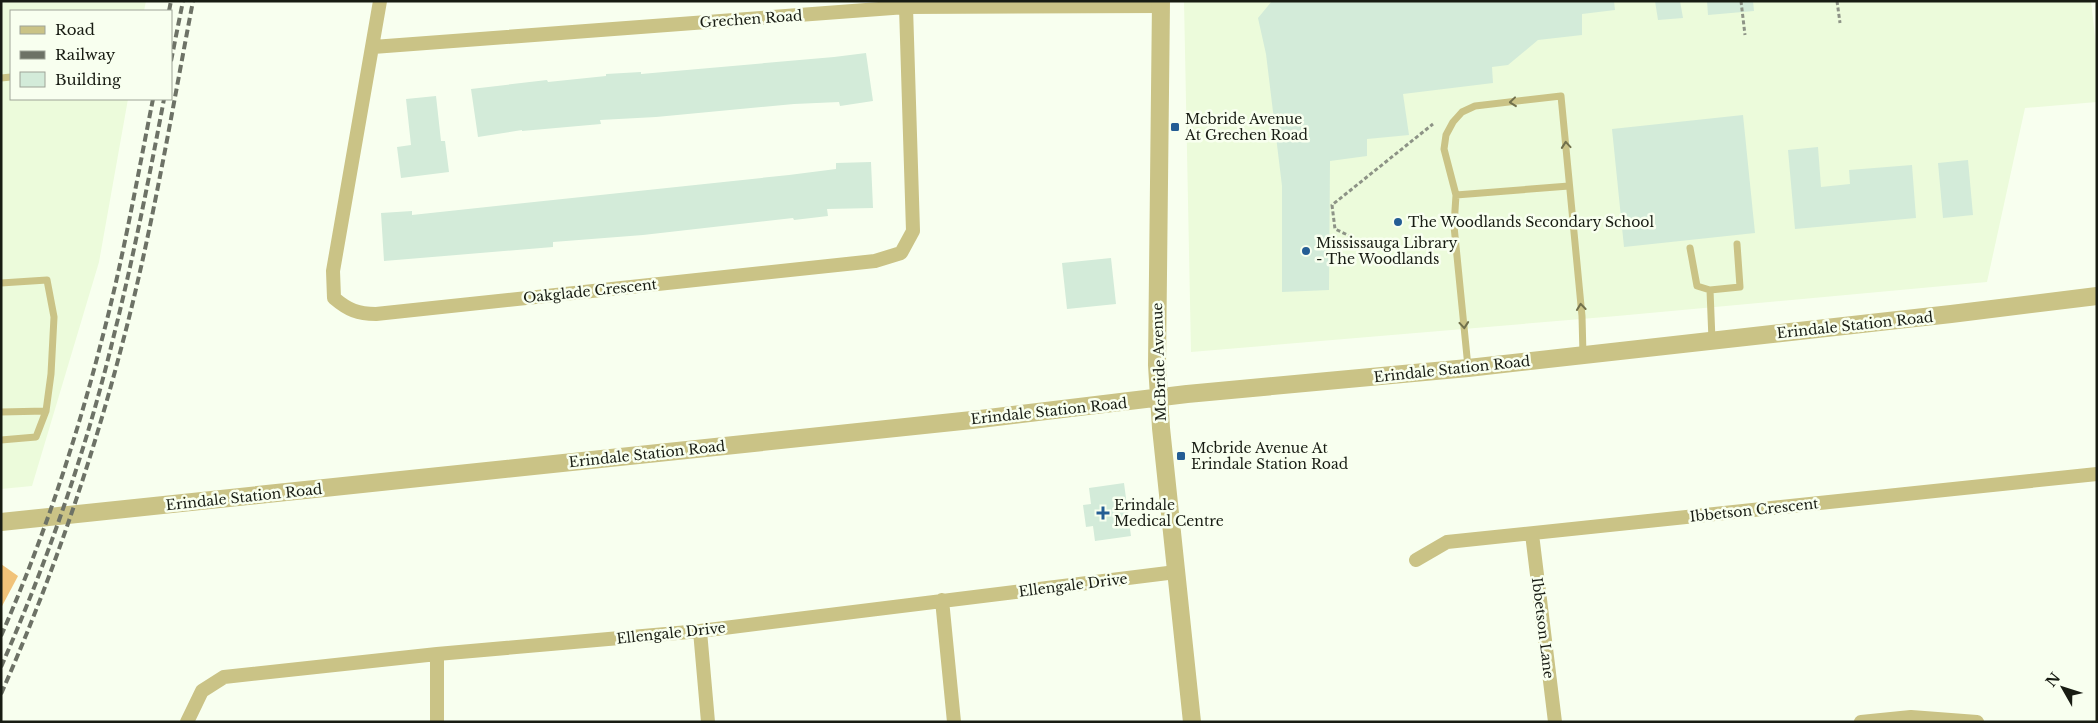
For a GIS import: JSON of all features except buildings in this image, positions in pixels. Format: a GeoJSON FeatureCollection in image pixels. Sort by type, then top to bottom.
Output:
{"type":"FeatureCollection","features":[{"type":"Feature","properties":{"kind":"street","name":"Oakglade Crescent"},"geometry":{"type":"LineString","coordinates":[[380,1],[333,271],[334,298],[345,308],[360,314],[376,314],[875,261],[901,253],[914,230],[906,7]]}},
{"type":"Feature","properties":{"kind":"street","name":"Grechen Road"},"geometry":{"type":"LineString","coordinates":[[373,47],[906,7],[1160,4]]}},
{"type":"Feature","properties":{"kind":"street","name":"McBride Avenue"},"geometry":{"type":"LineString","coordinates":[[1160,4],[1157,336],[1161,428],[1192,722]]}},
{"type":"Feature","properties":{"kind":"street","name":"Erindale Station Road"},"geometry":{"type":"LineString","coordinates":[[1,522],[1160,399],[1187,394],[1468,368],[2097,296]]}},
{"type":"Feature","properties":{"kind":"street","name":"Ibbetson Crescent"},"geometry":{"type":"LineString","coordinates":[[1416,560],[1447,542],[2097,474]]}},
{"type":"Feature","properties":{"kind":"street","name":"Ibbetson Lane"},"geometry":{"type":"LineString","coordinates":[[1532,534],[1555,722]]}},
{"type":"Feature","properties":{"kind":"street","name":"Ellengale Drive"},"geometry":{"type":"LineString","coordinates":[[187,722],[202,691],[224,677],[437,654],[700,631],[1176,572]]}},
{"type":"Feature","properties":{"kind":"street"},"geometry":{"type":"LineString","coordinates":[[942,600],[954,722]]}},
{"type":"Feature","properties":{"kind":"street"},"geometry":{"type":"LineString","coordinates":[[700,631],[708,722]]}},
{"type":"Feature","properties":{"kind":"street"},"geometry":{"type":"LineString","coordinates":[[437,654],[437,722]]}},
{"type":"Feature","properties":{"kind":"street"},"geometry":{"type":"LineString","coordinates":[[1861,722],[1911,717],[1976,722]]}},
{"type":"Feature","properties":{"kind":"lane"},"geometry":{"type":"LineString","coordinates":[[1468,368],[1454,226],[1456,195],[1444,149],[1446,135],[1452,122],[1462,112],[1475,106],[1561,96],[1582,316],[1583,355]]}},
{"type":"Feature","properties":{"kind":"lane"},"geometry":{"type":"LineString","coordinates":[[1456,195],[1569,186]]}},
{"type":"Feature","properties":{"kind":"lane"},"geometry":{"type":"LineString","coordinates":[[1690,248],[1697,286],[1710,290],[1740,287],[1737,244]]}},
{"type":"Feature","properties":{"kind":"lane"},"geometry":{"type":"LineString","coordinates":[[1,282],[47,280],[54,316],[51,374],[46,411],[36,437],[1,440]]}},
{"type":"Feature","properties":{"kind":"lane"},"geometry":{"type":"LineString","coordinates":[[1710,290],[1712,341]]}},
{"type":"Feature","properties":{"kind":"lane"},"geometry":{"type":"LineString","coordinates":[[1,412],[46,411]]}},
{"type":"Feature","properties":{"kind":"path"},"geometry":{"type":"LineString","coordinates":[[1741,1],[1745,35]]}},
{"type":"Feature","properties":{"kind":"path"},"geometry":{"type":"LineString","coordinates":[[1837,1],[1840,23]]}},
{"type":"Feature","properties":{"kind":"path"},"geometry":{"type":"LineString","coordinates":[[1352,238],[1335,229],[1332,205],[1433,124]]}},
{"type":"Feature","properties":{"kind":"shaded area"},"geometry":{"type":"Polygon","coordinates":[[[1,1],[146,1],[144,10],[10,10],[10,100],[128,100],[99,262],[32,486],[1,489],[1,1]]]}},
{"type":"Feature","properties":{"kind":"shaded area","name":"The Woodlands Secondary School"},"geometry":{"type":"Polygon","coordinates":[[[1184,1],[2091,1],[2097,54],[2097,102],[2025,108],[1987,282],[1191,352],[1184,1]]]}},
{"type":"Feature","properties":{"kind":"shaded area"},"geometry":{"type":"Polygon","coordinates":[[[1,564],[18,576],[1,608],[1,564]]]}},
{"type":"Feature","properties":{"kind":"railway"},"geometry":{"type":"LineString","coordinates":[[169,10],[171,1]]}},
{"type":"Feature","properties":{"kind":"railway"},"geometry":{"type":"LineString","coordinates":[[172,56],[183,1]]}},
{"type":"Feature","properties":{"kind":"railway"},"geometry":{"type":"LineString","coordinates":[[1,694],[37,609],[69,522],[110,390],[133,302],[152,217],[193,1]]}},
{"type":"Feature","properties":{"kind":"railway"},"geometry":{"type":"LineString","coordinates":[[1,636],[45,527],[92,377],[117,279],[153,100]]}},
{"type":"Feature","properties":{"kind":"railway"},"geometry":{"type":"LineString","coordinates":[[1,667],[50,547],[91,423],[127,279],[164,100]]}},
{"type":"Feature","properties":{"kind":"place","name":"Mcbride Avenue At Grechen Road"},"geometry":{"type":"Point","coordinates":[1175,127]}},
{"type":"Feature","properties":{"kind":"place","name":"The Woodlands Secondary School"},"geometry":{"type":"Point","coordinates":[1398,222]}},
{"type":"Feature","properties":{"kind":"place","name":"Mississauga Library - The Woodlands"},"geometry":{"type":"Point","coordinates":[1306,251]}},
{"type":"Feature","properties":{"kind":"place","name":"Mcbride Avenue At Erindale Station Road"},"geometry":{"type":"Point","coordinates":[1181,456]}},
{"type":"Feature","properties":{"kind":"place","name":"Erindale Medical Centre"},"geometry":{"type":"Point","coordinates":[1103,513]}}]}
